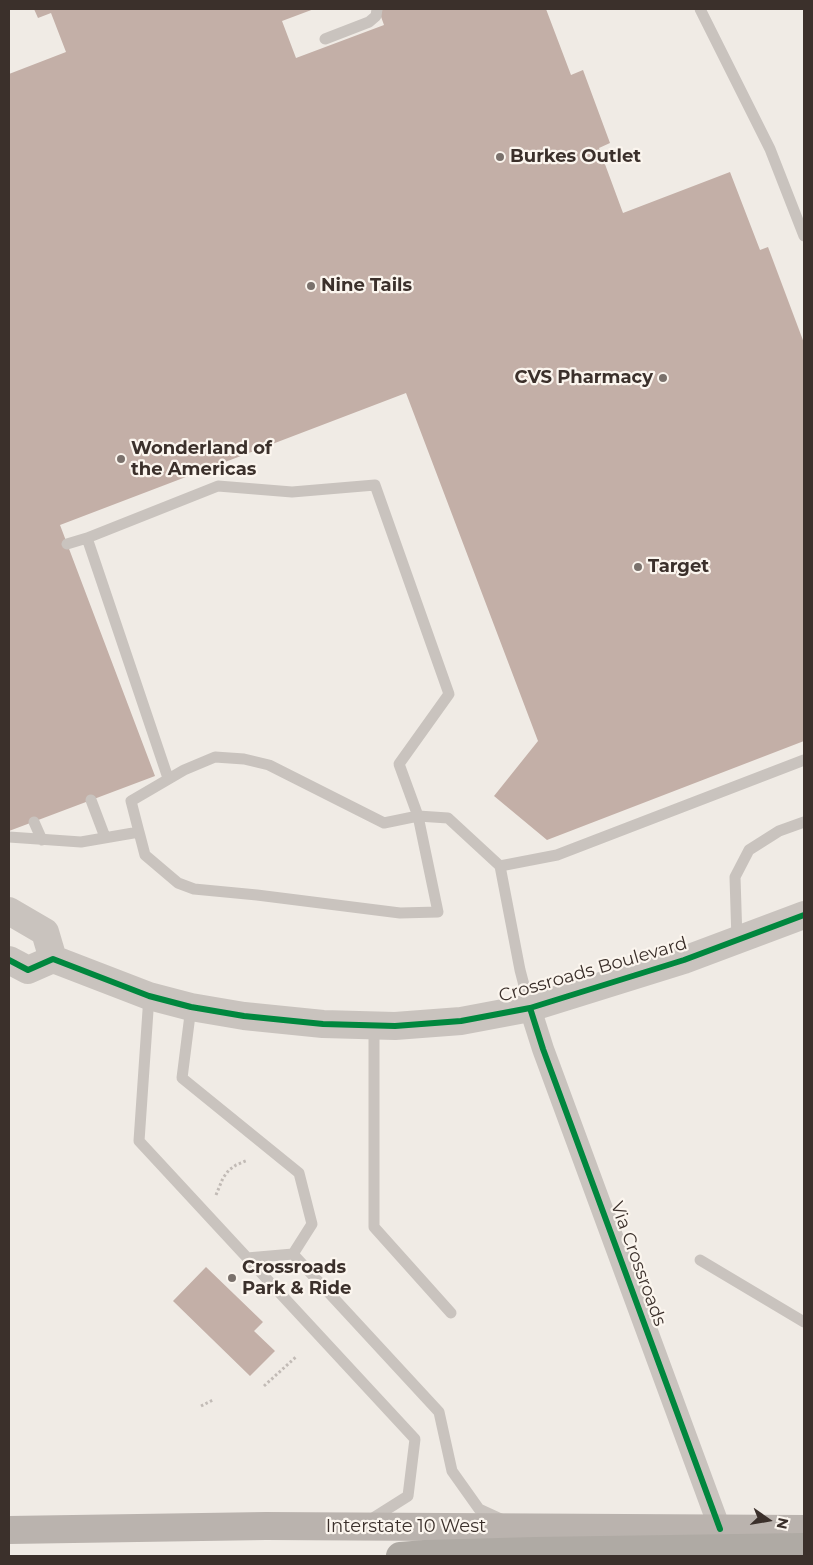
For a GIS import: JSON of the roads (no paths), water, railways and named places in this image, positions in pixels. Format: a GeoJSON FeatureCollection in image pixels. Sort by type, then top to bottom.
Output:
{"type":"FeatureCollection","features":[{"type":"Feature","properties":{"kind":"highway"},"geometry":{"type":"LineString","coordinates":[[400,1556],[802,1542]]}},
{"type":"Feature","properties":{"kind":"main road","name":"Interstate 10 West"},"geometry":{"type":"LineString","coordinates":[[9,1530],[266,1526],[720,1530],[802,1542]]}},
{"type":"Feature","properties":{"kind":"street"},"geometry":{"type":"LineString","coordinates":[[9,911],[45,932],[53,959],[28,970],[9,960]]}},
{"type":"Feature","properties":{"kind":"street","name":"Crossroads Boulevard"},"geometry":{"type":"LineString","coordinates":[[53,959],[149,996],[191,1007],[244,1016],[323,1024],[395,1026],[461,1020],[530,1008],[684,960],[804,915]]}},
{"type":"Feature","properties":{"kind":"street","name":"Via Crossroads"},"geometry":{"type":"LineString","coordinates":[[530,1008],[546,1058],[720,1530]]}},
{"type":"Feature","properties":{"kind":"lane"},"geometry":{"type":"LineString","coordinates":[[325,39],[369,22],[376,16],[377,9]]}},
{"type":"Feature","properties":{"kind":"lane"},"geometry":{"type":"LineString","coordinates":[[700,9],[770,149],[804,236]]}},
{"type":"Feature","properties":{"kind":"lane"},"geometry":{"type":"LineString","coordinates":[[67,544],[87,538],[218,486],[292,492],[375,485],[449,694],[399,764],[418,816],[438,912],[400,913],[194,889],[178,883],[145,855],[131,801],[168,778],[215,757],[269,765],[384,823],[418,816],[448,818],[500,866],[520,970],[530,1008]]}},
{"type":"Feature","properties":{"kind":"lane"},"geometry":{"type":"LineString","coordinates":[[87,538],[168,778]]}},
{"type":"Feature","properties":{"kind":"lane"},"geometry":{"type":"LineString","coordinates":[[500,866],[557,855],[804,760]]}},
{"type":"Feature","properties":{"kind":"lane"},"geometry":{"type":"LineString","coordinates":[[91,800],[105,837]]}},
{"type":"Feature","properties":{"kind":"lane"},"geometry":{"type":"LineString","coordinates":[[34,822],[42,840]]}},
{"type":"Feature","properties":{"kind":"lane"},"geometry":{"type":"LineString","coordinates":[[737,940],[735,877],[749,850],[779,831],[804,822]]}},
{"type":"Feature","properties":{"kind":"lane"},"geometry":{"type":"LineString","coordinates":[[9,837],[81,842],[139,832]]}},
{"type":"Feature","properties":{"kind":"lane"},"geometry":{"type":"LineString","coordinates":[[149,996],[139,1141],[415,1439],[408,1496],[359,1527]]}},
{"type":"Feature","properties":{"kind":"lane"},"geometry":{"type":"LineString","coordinates":[[191,1007],[182,1078],[299,1173],[312,1224],[293,1254]]}},
{"type":"Feature","properties":{"kind":"lane"},"geometry":{"type":"LineString","coordinates":[[374,1026],[374,1227],[451,1313]]}},
{"type":"Feature","properties":{"kind":"lane"},"geometry":{"type":"LineString","coordinates":[[247,1258],[293,1254]]}},
{"type":"Feature","properties":{"kind":"lane"},"geometry":{"type":"LineString","coordinates":[[293,1254],[439,1412],[452,1471],[479,1509],[517,1527]]}},
{"type":"Feature","properties":{"kind":"lane"},"geometry":{"type":"LineString","coordinates":[[700,1260],[804,1322]]}},
{"type":"Feature","properties":{"kind":"place","name":"Burkes Outlet"},"geometry":{"type":"Point","coordinates":[500,157]}},
{"type":"Feature","properties":{"kind":"place","name":"Nine Tails"},"geometry":{"type":"Point","coordinates":[311,286]}},
{"type":"Feature","properties":{"kind":"place","name":"CVS Pharmacy"},"geometry":{"type":"Point","coordinates":[663,378]}},
{"type":"Feature","properties":{"kind":"place","name":"Wonderland of the Americas"},"geometry":{"type":"Point","coordinates":[121,459]}},
{"type":"Feature","properties":{"kind":"place","name":"Target"},"geometry":{"type":"Point","coordinates":[638,567]}},
{"type":"Feature","properties":{"kind":"place","name":"Crossroads Park & Ride"},"geometry":{"type":"Point","coordinates":[232,1278]}}]}
